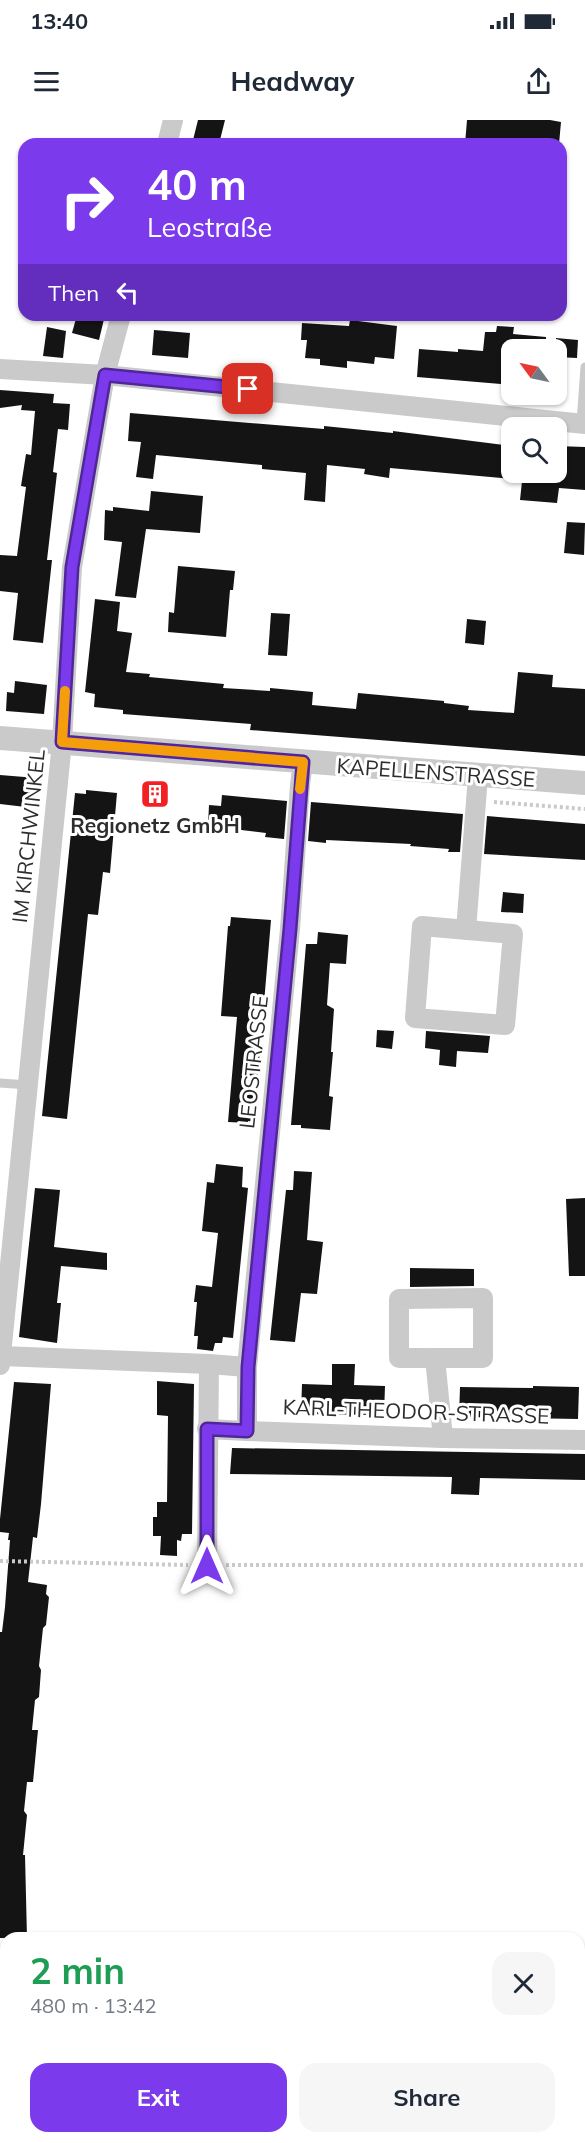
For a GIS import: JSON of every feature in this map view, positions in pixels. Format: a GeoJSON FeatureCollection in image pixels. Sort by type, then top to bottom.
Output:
{"type":"FeatureCollection","features":[{"type":"Feature","properties":{"kind":"street"},"geometry":{"type":"LineString","coordinates":[[168,138],[173,120]]}},
{"type":"Feature","properties":{"kind":"street","name":"IM KIRCHWINKEL"},"geometry":{"type":"LineString","coordinates":[[0,1361],[62,742],[72,567],[105,375],[119,321]]}},
{"type":"Feature","properties":{"kind":"street"},"geometry":{"type":"LineString","coordinates":[[0,369],[105,375],[583,424]]}},
{"type":"Feature","properties":{"kind":"street","name":"KAPELLENSTRASSE"},"geometry":{"type":"LineString","coordinates":[[0,738],[585,783]]}},
{"type":"Feature","properties":{"kind":"street","name":"LEOSTRASSE"},"geometry":{"type":"LineString","coordinates":[[247,1431],[248,1367],[290,929],[303,762]]}},
{"type":"Feature","properties":{"kind":"street"},"geometry":{"type":"LineString","coordinates":[[466,930],[478,776]]}},
{"type":"Feature","properties":{"kind":"street"},"geometry":{"type":"LineString","coordinates":[[422,926],[466,930],[513,934],[505,1025],[415,1018],[422,926]]}},
{"type":"Feature","properties":{"kind":"street"},"geometry":{"type":"LineString","coordinates":[[483,1298],[483,1358],[435,1358],[399,1358],[399,1299],[483,1298]]}},
{"type":"Feature","properties":{"kind":"street"},"geometry":{"type":"LineString","coordinates":[[435,1358],[443,1438]]}},
{"type":"Feature","properties":{"kind":"street"},"geometry":{"type":"LineString","coordinates":[[0,1361],[209,1364],[248,1367]]}},
{"type":"Feature","properties":{"kind":"street"},"geometry":{"type":"LineString","coordinates":[[207,1566],[209,1364]]}},
{"type":"Feature","properties":{"kind":"street"},"geometry":{"type":"LineString","coordinates":[[207,1429],[247,1431]]}},
{"type":"Feature","properties":{"kind":"street","name":"KARL-THEODOR-STRASSE"},"geometry":{"type":"LineString","coordinates":[[247,1431],[585,1440]]}},
{"type":"Feature","properties":{"kind":"lane"},"geometry":{"type":"LineString","coordinates":[[583,424],[585,367]]}},
{"type":"Feature","properties":{"kind":"lane"},"geometry":{"type":"LineString","coordinates":[[0,1083],[28,1085]]}},
{"type":"Feature","properties":{"kind":"path"},"geometry":{"type":"LineString","coordinates":[[0,1561],[207,1566],[585,1565]]}},
{"type":"Feature","properties":{"kind":"building"},"geometry":{"type":"Polygon","coordinates":[[[198,120],[225,120],[220,138],[194,138],[198,120]]]}},
{"type":"Feature","properties":{"kind":"building"},"geometry":{"type":"Polygon","coordinates":[[[467,120],[561,122],[560,138],[466,138],[467,120]]]}},
{"type":"Feature","properties":{"kind":"building"},"geometry":{"type":"Polygon","coordinates":[[[75,321],[104,321],[99,340],[72,333],[75,321]]]}},
{"type":"Feature","properties":{"kind":"building"},"geometry":{"type":"Polygon","coordinates":[[[350,321],[358,321],[397,326],[394,359],[375,357],[374,364],[347,361],[347,368],[320,365],[320,359],[305,358],[307,340],[301,340],[302,323],[349,326],[350,321]]]}},
{"type":"Feature","properties":{"kind":"building"},"geometry":{"type":"Polygon","coordinates":[[[497,326],[514,327],[513,334],[546,337],[546,339],[501,339],[501,384],[417,377],[419,349],[483,351],[485,332],[496,332],[497,326]]]}},
{"type":"Feature","properties":{"kind":"building"},"geometry":{"type":"Polygon","coordinates":[[[47,327],[66,331],[63,358],[43,356],[47,327]]]}},
{"type":"Feature","properties":{"kind":"building"},"geometry":{"type":"Polygon","coordinates":[[[154,330],[190,333],[188,358],[152,355],[154,330]]]}},
{"type":"Feature","properties":{"kind":"building"},"geometry":{"type":"Polygon","coordinates":[[[567,339],[578,340],[577,358],[567,358],[567,339]]]}},
{"type":"Feature","properties":{"kind":"building"},"geometry":{"type":"Polygon","coordinates":[[[0,390],[54,394],[53,403],[70,404],[68,430],[58,429],[53,472],[57,473],[47,560],[52,560],[43,643],[13,640],[18,593],[0,591],[0,555],[17,556],[26,487],[21,486],[26,454],[31,455],[35,411],[21,410],[22,405],[0,408],[0,390]]]}},
{"type":"Feature","properties":{"kind":"building"},"geometry":{"type":"Polygon","coordinates":[[[130,413],[324,429],[324,426],[393,433],[393,431],[501,445],[501,478],[390,468],[389,478],[364,474],[365,469],[327,465],[325,502],[304,500],[306,473],[262,469],[262,465],[156,455],[153,479],[136,477],[141,442],[128,441],[130,413]]]}},
{"type":"Feature","properties":{"kind":"building"},"geometry":{"type":"Polygon","coordinates":[[[567,446],[585,447],[585,490],[559,488],[557,503],[520,500],[522,483],[567,483],[567,446]]]}},
{"type":"Feature","properties":{"kind":"building"},"geometry":{"type":"Polygon","coordinates":[[[151,491],[203,496],[200,533],[146,529],[136,598],[115,596],[122,542],[104,540],[105,510],[113,511],[113,507],[149,511],[151,491]]]}},
{"type":"Feature","properties":{"kind":"building"},"geometry":{"type":"Polygon","coordinates":[[[567,522],[585,523],[584,555],[564,553],[567,522]]]}},
{"type":"Feature","properties":{"kind":"building"},"geometry":{"type":"Polygon","coordinates":[[[178,566],[235,571],[233,590],[230,590],[226,637],[168,632],[169,612],[174,613],[178,566]]]}},
{"type":"Feature","properties":{"kind":"building"},"geometry":{"type":"Polygon","coordinates":[[[95,599],[120,602],[117,631],[132,633],[126,672],[150,674],[149,677],[224,684],[223,688],[270,691],[270,688],[313,692],[312,705],[356,709],[358,693],[444,701],[444,703],[469,706],[468,710],[514,713],[518,672],[553,675],[552,687],[585,689],[585,756],[250,730],[251,724],[123,714],[123,710],[94,707],[95,694],[85,692],[95,599]]]}},
{"type":"Feature","properties":{"kind":"building"},"geometry":{"type":"Polygon","coordinates":[[[271,613],[290,614],[287,656],[268,655],[271,613]]]}},
{"type":"Feature","properties":{"kind":"building"},"geometry":{"type":"Polygon","coordinates":[[[467,619],[486,621],[484,645],[465,643],[467,619]]]}},
{"type":"Feature","properties":{"kind":"building"},"geometry":{"type":"Polygon","coordinates":[[[15,681],[47,685],[44,714],[6,711],[7,692],[14,693],[15,681]]]}},
{"type":"Feature","properties":{"kind":"building"},"geometry":{"type":"Polygon","coordinates":[[[0,775],[37,778],[34,808],[0,804],[0,775]]]}},
{"type":"Feature","properties":{"kind":"building"},"geometry":{"type":"Polygon","coordinates":[[[86,790],[117,793],[110,873],[103,872],[98,915],[88,914],[67,1119],[42,1116],[75,793],[86,794],[86,790]]]}},
{"type":"Feature","properties":{"kind":"building"},"geometry":{"type":"Polygon","coordinates":[[[222,795],[287,801],[284,839],[265,837],[266,833],[208,826],[209,805],[221,806],[222,795]]]}},
{"type":"Feature","properties":{"kind":"building"},"geometry":{"type":"Polygon","coordinates":[[[311,802],[463,814],[460,852],[410,846],[411,844],[308,841],[311,802]]]}},
{"type":"Feature","properties":{"kind":"building"},"geometry":{"type":"Polygon","coordinates":[[[487,816],[585,824],[585,860],[484,854],[487,816]]]}},
{"type":"Feature","properties":{"kind":"building"},"geometry":{"type":"Polygon","coordinates":[[[503,892],[524,894],[523,913],[501,912],[503,892]]]}},
{"type":"Feature","properties":{"kind":"building"},"geometry":{"type":"Polygon","coordinates":[[[231,917],[271,920],[254,1122],[248,1121],[248,1123],[228,1122],[237,1017],[221,1016],[228,926],[230,926],[231,917]]]}},
{"type":"Feature","properties":{"kind":"building"},"geometry":{"type":"Polygon","coordinates":[[[318,932],[348,935],[346,964],[330,963],[327,1005],[334,1009],[329,1096],[333,1097],[330,1130],[291,1125],[306,944],[317,944],[318,932]]]}},
{"type":"Feature","properties":{"kind":"building"},"geometry":{"type":"Polygon","coordinates":[[[377,1030],[394,1031],[392,1049],[376,1047],[377,1030]]]}},
{"type":"Feature","properties":{"kind":"building"},"geometry":{"type":"Polygon","coordinates":[[[426,1031],[490,1036],[488,1053],[457,1051],[456,1067],[439,1065],[440,1050],[425,1048],[426,1031]]]}},
{"type":"Feature","properties":{"kind":"building"},"geometry":{"type":"Polygon","coordinates":[[[216,1164],[243,1167],[242,1187],[248,1188],[233,1338],[223,1337],[222,1343],[215,1343],[213,1351],[197,1349],[198,1336],[194,1336],[197,1302],[194,1302],[196,1285],[212,1287],[218,1233],[202,1231],[207,1182],[214,1183],[216,1164]]]}},
{"type":"Feature","properties":{"kind":"building"},"geometry":{"type":"Polygon","coordinates":[[[294,1171],[312,1172],[307,1240],[323,1242],[317,1294],[301,1293],[295,1342],[270,1340],[286,1190],[293,1190],[294,1171]]]}},
{"type":"Feature","properties":{"kind":"building"},"geometry":{"type":"Polygon","coordinates":[[[35,1188],[60,1190],[54,1247],[107,1253],[107,1270],[61,1266],[57,1303],[61,1303],[57,1343],[19,1337],[35,1188]]]}},
{"type":"Feature","properties":{"kind":"building"},"geometry":{"type":"Polygon","coordinates":[[[585,1198],[585,1276],[569,1276],[566,1199],[585,1198]]]}},
{"type":"Feature","properties":{"kind":"building"},"geometry":{"type":"Polygon","coordinates":[[[410,1268],[474,1269],[474,1286],[410,1287],[410,1268]]]}},
{"type":"Feature","properties":{"kind":"building"},"geometry":{"type":"Polygon","coordinates":[[[332,1364],[355,1364],[354,1385],[385,1386],[384,1415],[301,1414],[302,1384],[332,1385],[332,1364]]]}},
{"type":"Feature","properties":{"kind":"building"},"geometry":{"type":"Polygon","coordinates":[[[157,1381],[194,1384],[192,1534],[182,1534],[181,1541],[177,1540],[177,1556],[160,1555],[161,1536],[153,1536],[153,1517],[157,1517],[157,1502],[167,1502],[168,1416],[157,1415],[157,1381]]]}},
{"type":"Feature","properties":{"kind":"building"},"geometry":{"type":"Polygon","coordinates":[[[14,1382],[51,1384],[41,1504],[37,1538],[33,1537],[28,1582],[47,1585],[46,1594],[49,1597],[39,1666],[41,1670],[39,1697],[35,1700],[32,1730],[38,1730],[33,1782],[27,1782],[24,1811],[27,1815],[23,1855],[25,1855],[27,1932],[0,1932],[0,1632],[2,1632],[5,1607],[10,1540],[8,1540],[9,1533],[0,1532],[14,1382]]]}},
{"type":"Feature","properties":{"kind":"building"},"geometry":{"type":"Polygon","coordinates":[[[533,1386],[579,1387],[578,1419],[459,1417],[460,1387],[533,1388],[533,1386]]]}},
{"type":"Feature","properties":{"kind":"building"},"geometry":{"type":"Polygon","coordinates":[[[232,1448],[585,1454],[585,1480],[480,1478],[479,1495],[451,1494],[452,1477],[230,1474],[232,1448]]]}},
{"type":"Feature","properties":{"kind":"slow traffic"},"geometry":{"type":"LineString","coordinates":[[65,691],[62,742],[303,762],[300,789]]}},
{"type":"Feature","properties":{"kind":"place","name":"Regionetz GmbH"},"geometry":{"type":"Point","coordinates":[155,794]}},
{"type":"Feature","properties":{"kind":"route"},"geometry":{"type":"LineString","coordinates":[[207,1566],[207,1429],[247,1431],[248,1367],[290,929],[303,762],[62,742],[72,567],[105,375],[248,389]]}}]}
